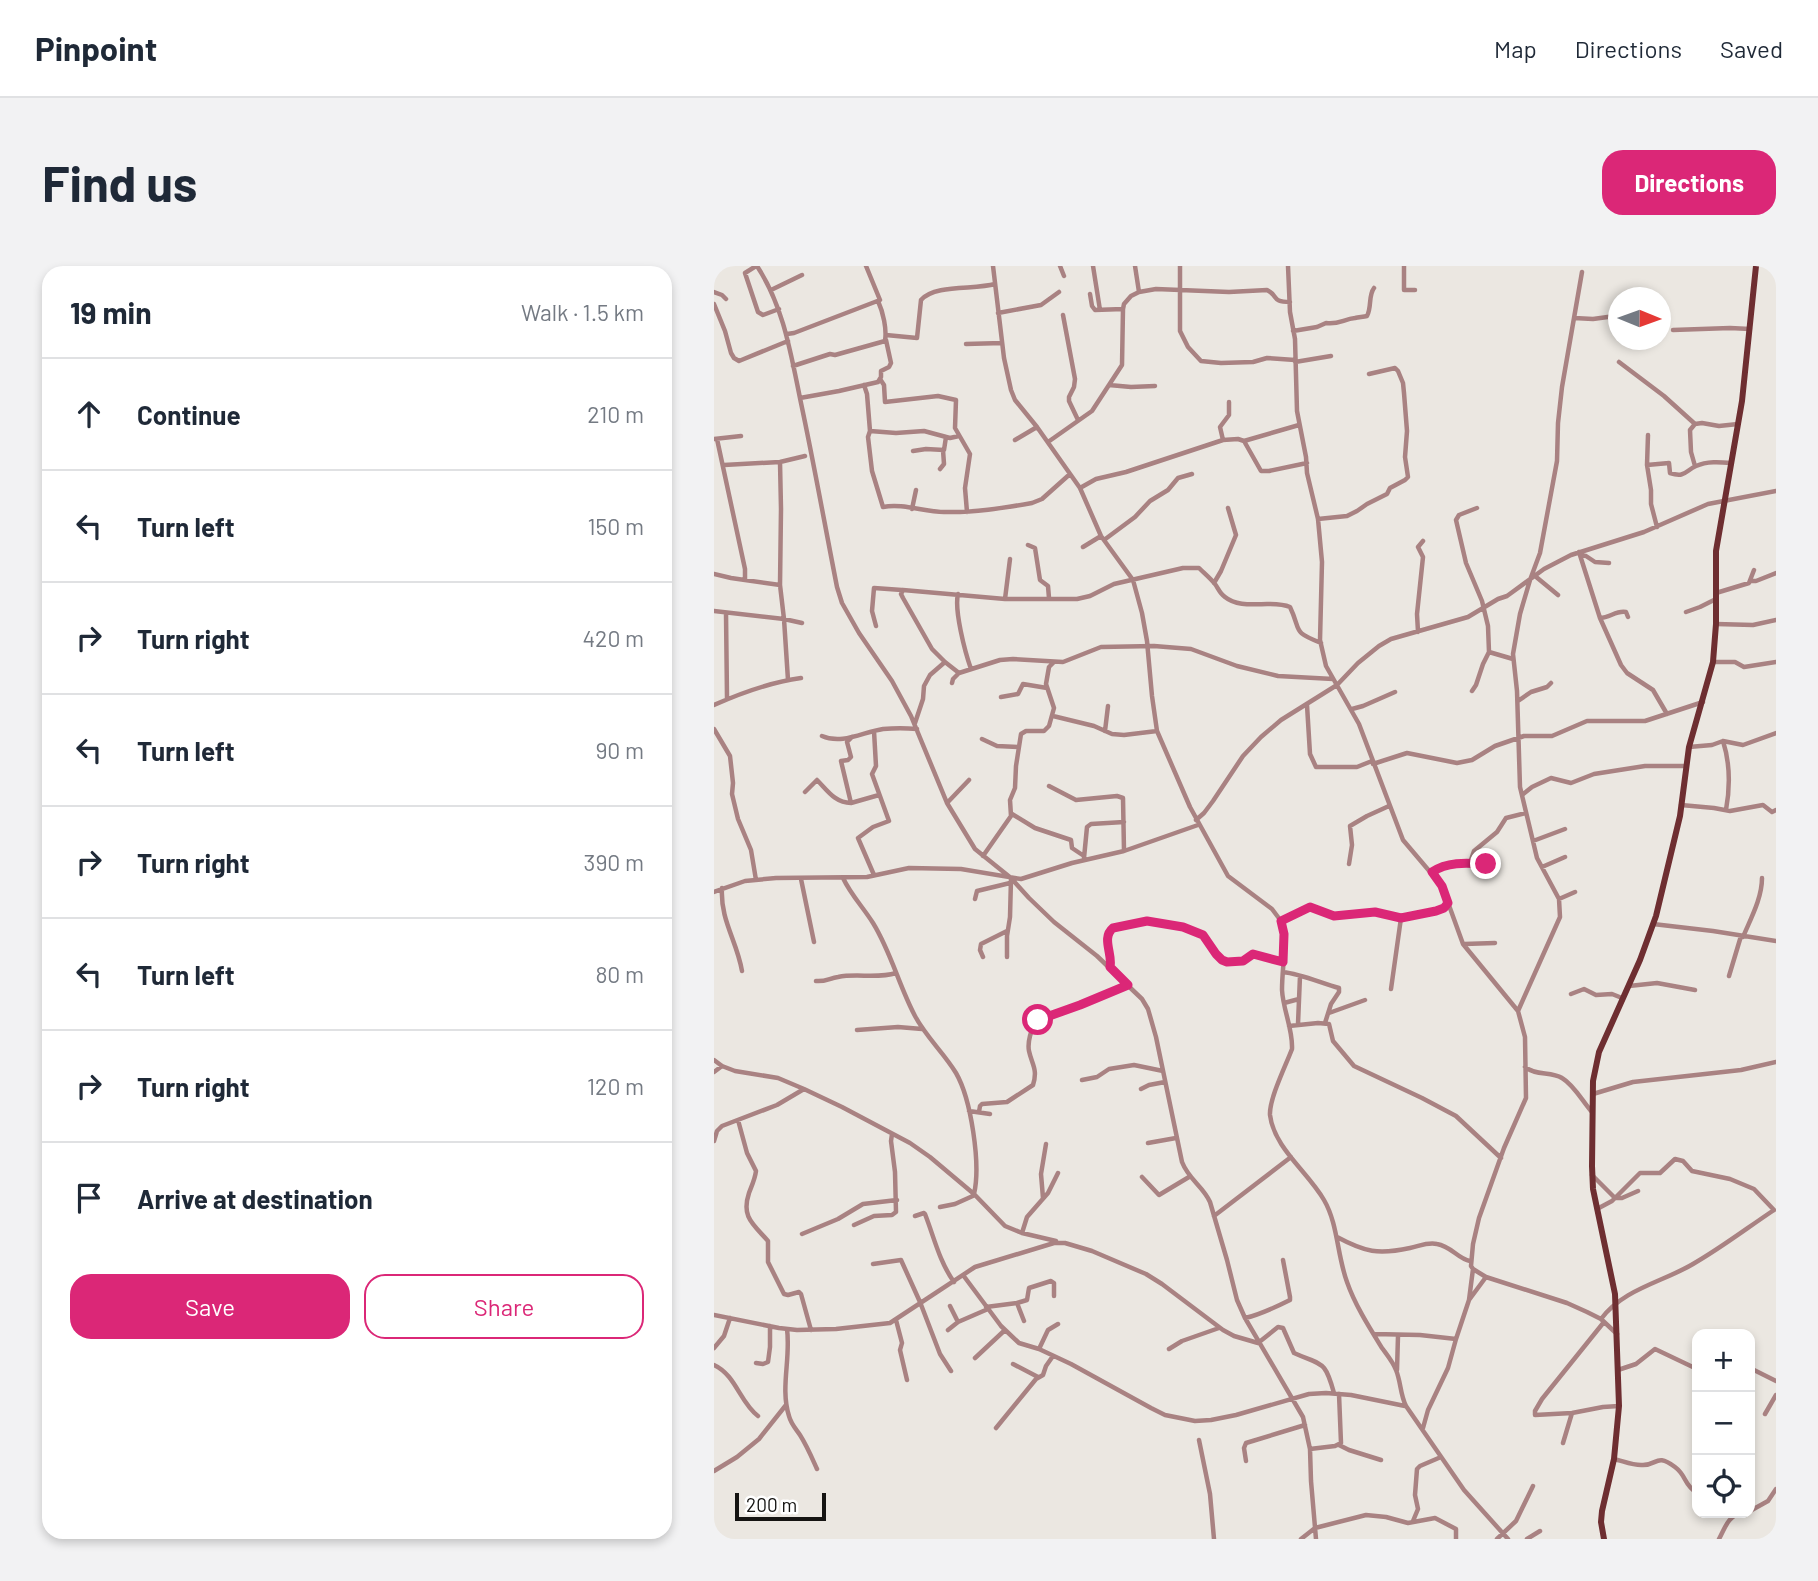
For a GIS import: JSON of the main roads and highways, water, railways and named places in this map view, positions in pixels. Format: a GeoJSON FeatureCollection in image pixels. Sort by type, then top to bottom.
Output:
{"type":"FeatureCollection","features":[{"type":"Feature","properties":{"kind":"main road"},"geometry":{"type":"LineString","coordinates":[[1604,1539],[1602,1511],[1614,1459],[1619,1406],[1616,1305],[1592,1175],[1592,1094],[1596,1059],[1653,924],[1681,805],[1689,747],[1713,662],[1717,595],[1716,551],[1738,424],[1756,266]]}}]}
